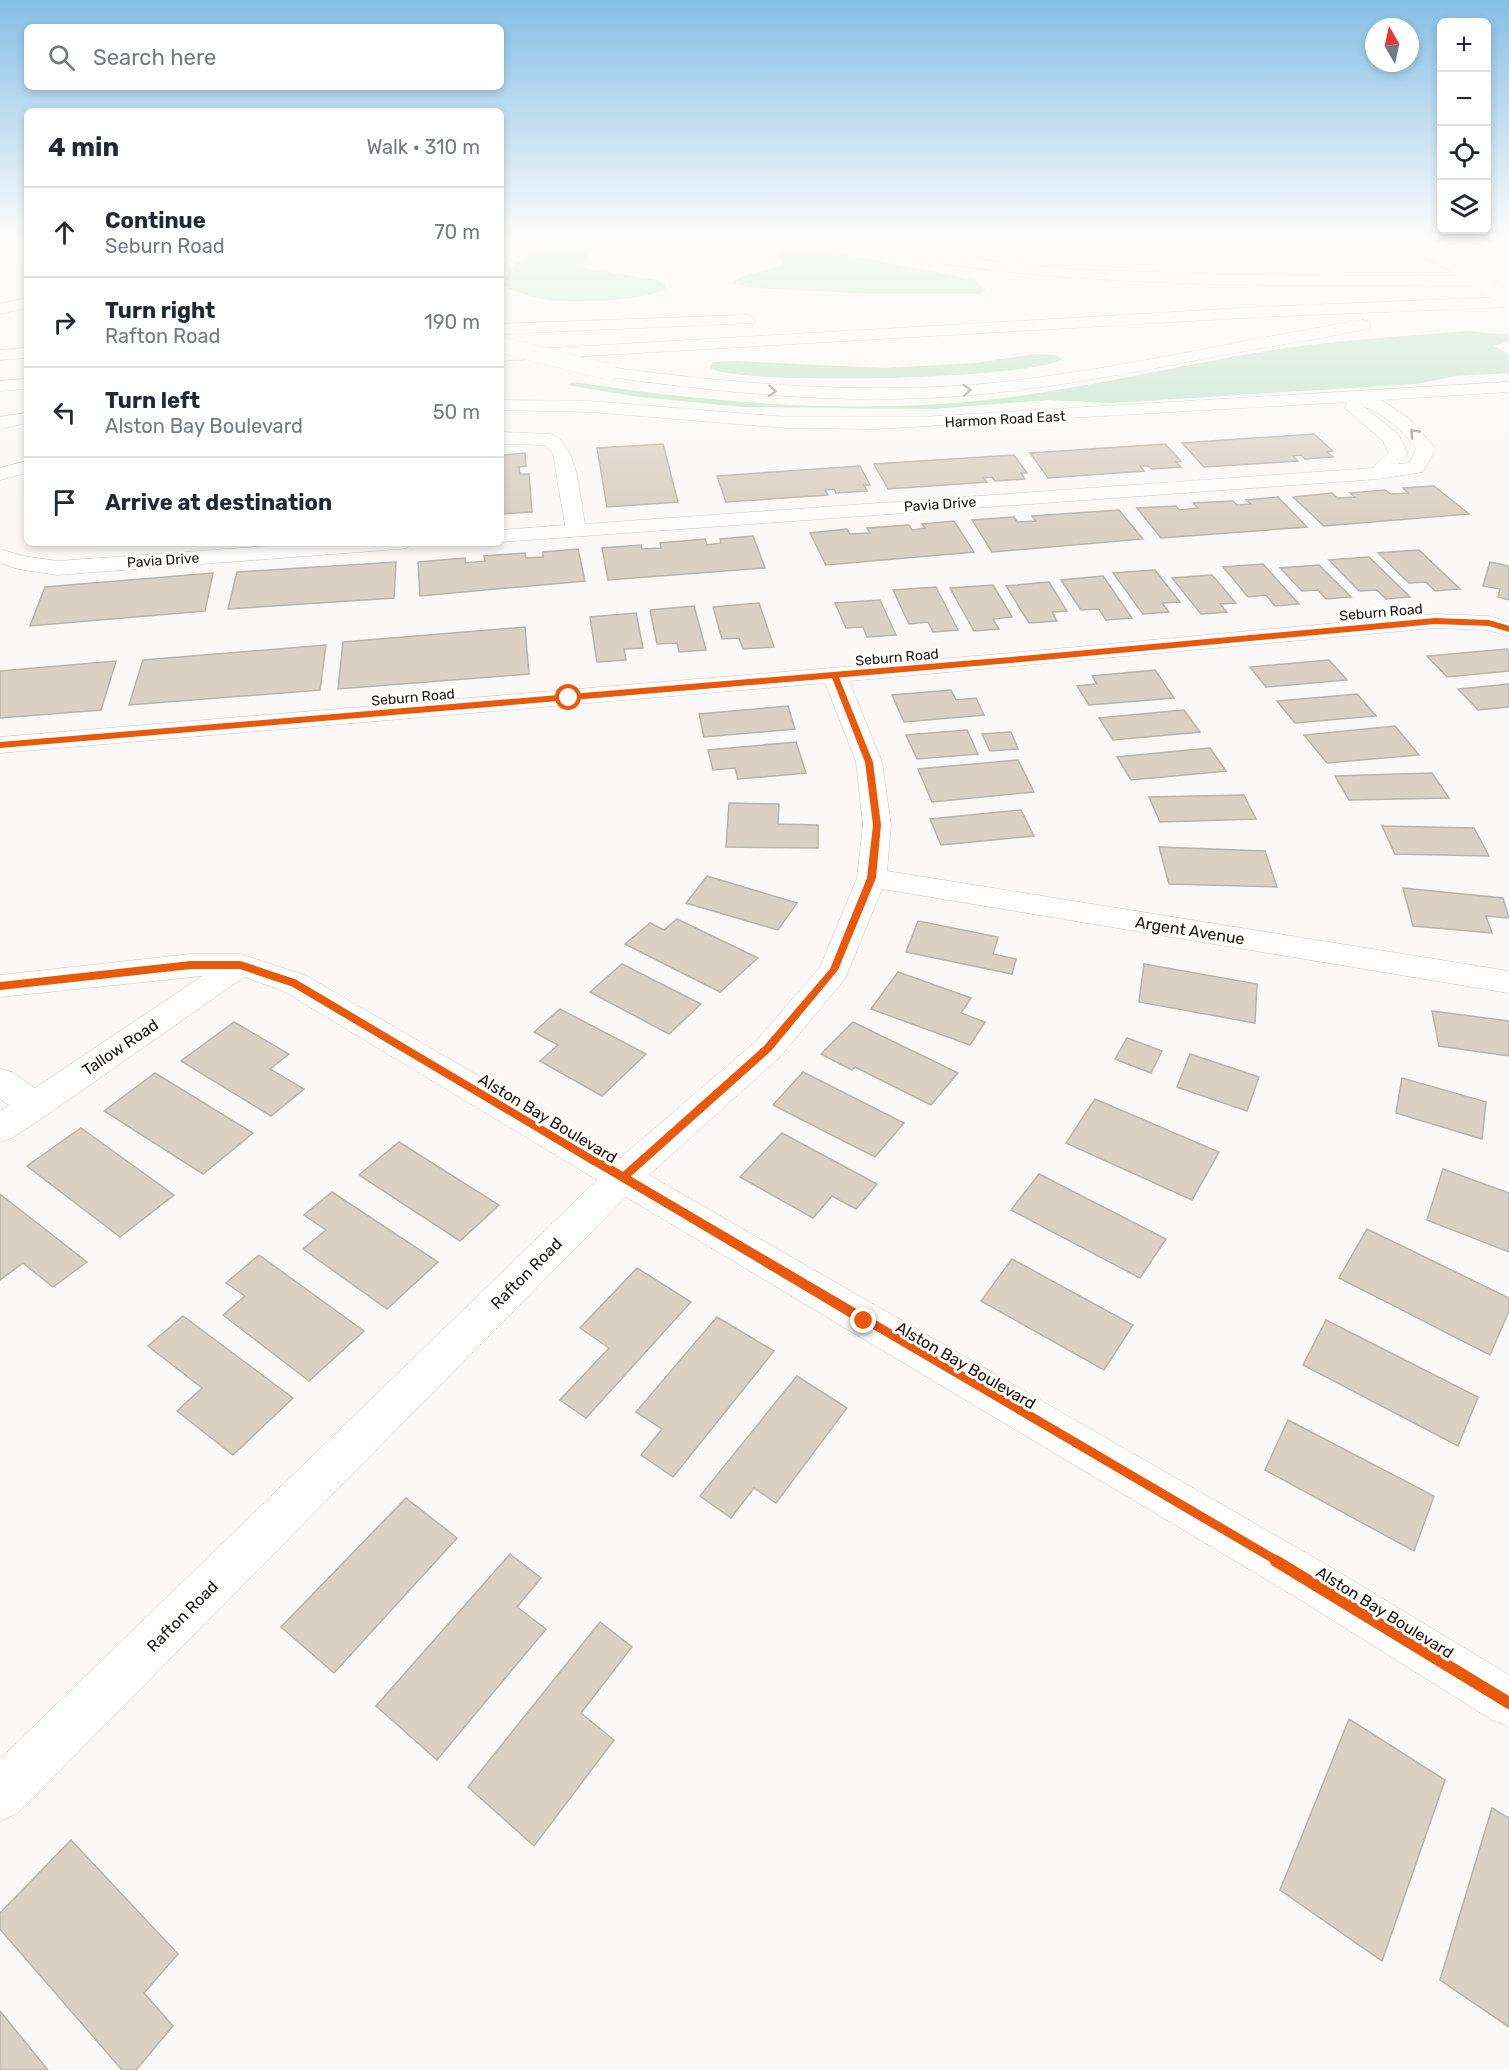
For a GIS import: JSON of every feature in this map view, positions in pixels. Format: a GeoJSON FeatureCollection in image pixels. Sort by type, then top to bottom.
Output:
{"type":"FeatureCollection","features":[{"type":"Feature","properties":{"kind":"main road"},"geometry":{"type":"LineString","coordinates":[[504,339],[568,335]]}},
{"type":"Feature","properties":{"kind":"main road"},"geometry":{"type":"LineString","coordinates":[[504,356],[870,335]]}},
{"type":"Feature","properties":{"kind":"main road"},"geometry":{"type":"LineString","coordinates":[[504,346],[609,372],[714,386],[792,392],[898,394],[972,390],[1065,379],[1302,335]]}},
{"type":"Feature","properties":{"kind":"main road"},"geometry":{"type":"LineString","coordinates":[[0,355],[24,354]]}},
{"type":"Feature","properties":{"kind":"main road"},"geometry":{"type":"LineString","coordinates":[[0,367],[24,365]]}},
{"type":"Feature","properties":{"kind":"main road"},"geometry":{"type":"LineString","coordinates":[[0,385],[24,383]]}},
{"type":"Feature","properties":{"kind":"main road","name":"Harmon Road East"},"geometry":{"type":"LineString","coordinates":[[504,414],[653,420],[765,431],[842,435],[1011,429],[1356,402],[1509,387]]}},
{"type":"Feature","properties":{"kind":"main road"},"geometry":{"type":"LineString","coordinates":[[1380,405],[1509,397]]}},
{"type":"Feature","properties":{"kind":"main road"},"geometry":{"type":"LineString","coordinates":[[1356,402],[1391,438],[1398,454],[1378,472]]}},
{"type":"Feature","properties":{"kind":"main road","name":"Harmon Road East"},"geometry":{"type":"LineString","coordinates":[[504,405],[577,404],[743,420],[850,424],[976,421],[1356,402]]}},
{"type":"Feature","properties":{"kind":"main road","name":"Pavia Drive"},"geometry":{"type":"LineString","coordinates":[[504,536],[1416,468],[1426,449],[1417,434],[1380,405],[1356,402]]}},
{"type":"Feature","properties":{"kind":"main road"},"geometry":{"type":"LineString","coordinates":[[0,423],[24,419]]}},
{"type":"Feature","properties":{"kind":"main road"},"geometry":{"type":"LineString","coordinates":[[504,438],[550,440],[562,453],[576,530]]}},
{"type":"Feature","properties":{"kind":"main road"},"geometry":{"type":"LineString","coordinates":[[0,474],[24,468]]}},
{"type":"Feature","properties":{"kind":"main road"},"geometry":{"type":"LineString","coordinates":[[0,484],[24,479]]}},
{"type":"Feature","properties":{"kind":"main road","name":"Pavia Drive"},"geometry":{"type":"LineString","coordinates":[[0,555],[18,562],[57,568],[202,550],[315,546]]}},
{"type":"Feature","properties":{"kind":"main road","name":"Seburn Road"},"geometry":{"type":"LineString","coordinates":[[0,745],[834,675],[1435,621],[1489,623],[1509,629]]}},
{"type":"Feature","properties":{"kind":"main road","name":"Rafton Road"},"geometry":{"type":"LineString","coordinates":[[0,1795],[622,1178],[768,1049],[834,970],[872,878],[877,825],[869,762],[834,675]]}},
{"type":"Feature","properties":{"kind":"main road","name":"Argent Avenue"},"geometry":{"type":"LineString","coordinates":[[872,878],[1509,982]]}},
{"type":"Feature","properties":{"kind":"main road","name":"Alston Bay Boulevard"},"geometry":{"type":"LineString","coordinates":[[0,986],[191,965],[240,966],[294,983],[622,1178],[1318,1585],[1509,1703]]}},
{"type":"Feature","properties":{"kind":"main road","name":"Tallow Road"},"geometry":{"type":"LineString","coordinates":[[0,1129],[240,966]]}},
{"type":"Feature","properties":{"kind":"main road"},"geometry":{"type":"LineString","coordinates":[[0,1081],[35,1106]]}},
{"type":"Feature","properties":{"kind":"green space"},"geometry":{"type":"Polygon","coordinates":[[[1426,335],[1509,335],[1509,342],[1493,346],[1509,354],[1509,373],[1456,376],[1417,384],[1110,403],[1048,400],[934,409],[742,407],[640,397],[567,385],[574,382],[683,396],[793,405],[903,406],[958,403],[1045,392],[1279,349],[1426,335]]]}},
{"type":"Feature","properties":{"kind":"green space"},"geometry":{"type":"Polygon","coordinates":[[[1035,354],[1056,355],[1062,359],[1041,366],[1000,372],[884,378],[769,377],[729,373],[709,367],[713,362],[734,361],[884,368],[975,363],[1035,354]]]}},
{"type":"Feature","properties":{"kind":"building"},"geometry":{"type":"Polygon","coordinates":[[[1314,434],[1333,451],[1327,452],[1333,457],[1305,459],[1301,455],[1293,456],[1298,461],[1204,467],[1182,443],[1314,434]]]}},
{"type":"Feature","properties":{"kind":"building"},"geometry":{"type":"Polygon","coordinates":[[[663,444],[678,502],[607,507],[597,448],[663,444]]]}},
{"type":"Feature","properties":{"kind":"building"},"geometry":{"type":"Polygon","coordinates":[[[1165,444],[1181,461],[1176,462],[1181,467],[1152,469],[1148,466],[1140,466],[1144,471],[1048,478],[1030,453],[1165,444]]]}},
{"type":"Feature","properties":{"kind":"building"},"geometry":{"type":"Polygon","coordinates":[[[525,453],[526,466],[519,467],[520,474],[529,474],[532,512],[504,514],[504,455],[525,453]]]}},
{"type":"Feature","properties":{"kind":"building"},"geometry":{"type":"Polygon","coordinates":[[[1014,455],[1027,473],[1021,473],[1025,479],[995,481],[992,477],[984,478],[987,482],[888,489],[874,464],[1014,455]]]}},
{"type":"Feature","properties":{"kind":"building"},"geometry":{"type":"Polygon","coordinates":[[[860,466],[870,485],[864,485],[867,491],[836,493],[834,489],[825,490],[828,495],[726,502],[717,476],[860,466]]]}},
{"type":"Feature","properties":{"kind":"building"},"geometry":{"type":"Polygon","coordinates":[[[1434,486],[1469,514],[1324,526],[1293,497],[1332,493],[1337,498],[1355,497],[1350,493],[1385,490],[1391,494],[1408,493],[1403,488],[1434,486]]]}},
{"type":"Feature","properties":{"kind":"building"},"geometry":{"type":"Polygon","coordinates":[[[1278,497],[1307,527],[1161,538],[1137,508],[1176,506],[1179,510],[1198,508],[1193,503],[1233,501],[1237,505],[1251,504],[1246,500],[1278,497]]]}},
{"type":"Feature","properties":{"kind":"building"},"geometry":{"type":"Polygon","coordinates":[[[1119,510],[1143,539],[992,552],[972,520],[1014,517],[1017,522],[1036,521],[1032,516],[1119,510]]]}},
{"type":"Feature","properties":{"kind":"building"},"geometry":{"type":"Polygon","coordinates":[[[954,521],[974,552],[826,565],[810,533],[847,529],[850,534],[870,533],[867,528],[909,525],[912,530],[925,528],[922,524],[954,521]]]}},
{"type":"Feature","properties":{"kind":"building"},"geometry":{"type":"Polygon","coordinates":[[[753,536],[765,568],[608,580],[602,548],[641,545],[642,549],[661,548],[660,543],[705,539],[707,545],[721,543],[720,539],[753,536]]]}},
{"type":"Feature","properties":{"kind":"building"},"geometry":{"type":"Polygon","coordinates":[[[578,549],[585,581],[420,596],[418,562],[465,558],[465,563],[485,561],[484,556],[525,553],[526,558],[543,557],[543,552],[578,549]]]}},
{"type":"Feature","properties":{"kind":"building"},"geometry":{"type":"Polygon","coordinates":[[[1419,550],[1460,589],[1435,591],[1426,582],[1409,583],[1378,553],[1419,550]]]}},
{"type":"Feature","properties":{"kind":"building"},"geometry":{"type":"Polygon","coordinates":[[[1369,557],[1410,597],[1386,599],[1377,590],[1359,591],[1329,560],[1369,557]]]}},
{"type":"Feature","properties":{"kind":"building"},"geometry":{"type":"Polygon","coordinates":[[[396,562],[394,598],[228,609],[237,572],[396,562]]]}},
{"type":"Feature","properties":{"kind":"building"},"geometry":{"type":"Polygon","coordinates":[[[1490,562],[1509,566],[1509,600],[1498,597],[1500,589],[1483,586],[1490,562]]]}},
{"type":"Feature","properties":{"kind":"building"},"geometry":{"type":"Polygon","coordinates":[[[1263,564],[1299,604],[1275,606],[1266,595],[1248,597],[1223,567],[1263,564]]]}},
{"type":"Feature","properties":{"kind":"building"},"geometry":{"type":"Polygon","coordinates":[[[1319,565],[1351,597],[1326,599],[1318,590],[1302,591],[1280,568],[1319,565]]]}},
{"type":"Feature","properties":{"kind":"building"},"geometry":{"type":"Polygon","coordinates":[[[1155,570],[1180,602],[1162,603],[1169,612],[1143,614],[1113,573],[1155,570]]]}},
{"type":"Feature","properties":{"kind":"building"},"geometry":{"type":"Polygon","coordinates":[[[213,573],[205,611],[30,626],[45,587],[213,573]]]}},
{"type":"Feature","properties":{"kind":"building"},"geometry":{"type":"Polygon","coordinates":[[[1212,575],[1236,603],[1220,604],[1227,612],[1201,614],[1172,578],[1212,575]]]}},
{"type":"Feature","properties":{"kind":"building"},"geometry":{"type":"Polygon","coordinates":[[[1103,576],[1132,618],[1106,620],[1099,609],[1081,610],[1061,580],[1103,576]]]}},
{"type":"Feature","properties":{"kind":"building"},"geometry":{"type":"Polygon","coordinates":[[[1049,582],[1067,611],[1052,612],[1057,621],[1029,623],[1006,586],[1049,582]]]}},
{"type":"Feature","properties":{"kind":"building"},"geometry":{"type":"Polygon","coordinates":[[[993,585],[1012,617],[993,619],[999,629],[974,631],[950,588],[993,585]]]}},
{"type":"Feature","properties":{"kind":"building"},"geometry":{"type":"Polygon","coordinates":[[[936,587],[958,630],[933,632],[928,622],[909,624],[893,590],[936,587]]]}},
{"type":"Feature","properties":{"kind":"building"},"geometry":{"type":"Polygon","coordinates":[[[880,600],[896,635],[867,637],[863,627],[846,628],[835,603],[880,600]]]}},
{"type":"Feature","properties":{"kind":"building"},"geometry":{"type":"Polygon","coordinates":[[[759,603],[774,647],[743,649],[739,638],[722,639],[713,607],[759,603]]]}},
{"type":"Feature","properties":{"kind":"building"},"geometry":{"type":"Polygon","coordinates":[[[694,606],[706,650],[679,652],[677,643],[657,644],[650,610],[694,606]]]}},
{"type":"Feature","properties":{"kind":"building"},"geometry":{"type":"Polygon","coordinates":[[[636,613],[643,648],[624,649],[626,660],[597,662],[590,617],[636,613]]]}},
{"type":"Feature","properties":{"kind":"building"},"geometry":{"type":"Polygon","coordinates":[[[525,627],[529,674],[338,689],[343,642],[525,627]]]}},
{"type":"Feature","properties":{"kind":"building"},"geometry":{"type":"Polygon","coordinates":[[[326,645],[320,690],[129,705],[143,660],[326,645]]]}},
{"type":"Feature","properties":{"kind":"building"},"geometry":{"type":"Polygon","coordinates":[[[1507,649],[1509,651],[1509,671],[1447,677],[1427,656],[1507,649]]]}},
{"type":"Feature","properties":{"kind":"building"},"geometry":{"type":"Polygon","coordinates":[[[1329,660],[1347,680],[1266,687],[1250,667],[1329,660]]]}},
{"type":"Feature","properties":{"kind":"building"},"geometry":{"type":"Polygon","coordinates":[[[116,661],[101,710],[0,718],[0,671],[116,661]]]}},
{"type":"Feature","properties":{"kind":"building"},"geometry":{"type":"Polygon","coordinates":[[[1155,670],[1174,698],[1089,705],[1077,686],[1097,684],[1092,676],[1155,670]]]}},
{"type":"Feature","properties":{"kind":"building"},"geometry":{"type":"Polygon","coordinates":[[[1509,684],[1509,707],[1478,710],[1458,689],[1509,684]]]}},
{"type":"Feature","properties":{"kind":"building"},"geometry":{"type":"Polygon","coordinates":[[[951,690],[956,700],[976,698],[984,715],[904,722],[892,695],[951,690]]]}},
{"type":"Feature","properties":{"kind":"building"},"geometry":{"type":"Polygon","coordinates":[[[1357,694],[1376,716],[1295,723],[1277,701],[1357,694]]]}},
{"type":"Feature","properties":{"kind":"building"},"geometry":{"type":"Polygon","coordinates":[[[788,706],[795,729],[704,737],[699,714],[788,706]]]}},
{"type":"Feature","properties":{"kind":"building"},"geometry":{"type":"Polygon","coordinates":[[[1184,710],[1200,732],[1113,740],[1099,718],[1184,710]]]}},
{"type":"Feature","properties":{"kind":"building"},"geometry":{"type":"Polygon","coordinates":[[[1395,726],[1419,755],[1327,763],[1304,735],[1395,726]]]}},
{"type":"Feature","properties":{"kind":"building"},"geometry":{"type":"Polygon","coordinates":[[[967,730],[978,754],[917,759],[906,735],[967,730]]]}},
{"type":"Feature","properties":{"kind":"building"},"geometry":{"type":"Polygon","coordinates":[[[1011,732],[1018,749],[990,751],[982,734],[1011,732]]]}},
{"type":"Feature","properties":{"kind":"building"},"geometry":{"type":"Polygon","coordinates":[[[796,742],[806,773],[738,779],[735,768],[713,770],[708,750],[796,742]]]}},
{"type":"Feature","properties":{"kind":"building"},"geometry":{"type":"Polygon","coordinates":[[[1210,748],[1226,771],[1131,780],[1117,757],[1210,748]]]}},
{"type":"Feature","properties":{"kind":"building"},"geometry":{"type":"Polygon","coordinates":[[[1018,760],[1034,792],[932,802],[918,769],[1018,760]]]}},
{"type":"Feature","properties":{"kind":"building"},"geometry":{"type":"Polygon","coordinates":[[[1432,773],[1449,798],[1349,800],[1335,776],[1432,773]]]}},
{"type":"Feature","properties":{"kind":"building"},"geometry":{"type":"Polygon","coordinates":[[[1244,795],[1256,819],[1160,822],[1149,797],[1244,795]]]}},
{"type":"Feature","properties":{"kind":"building"},"geometry":{"type":"Polygon","coordinates":[[[729,803],[779,804],[778,824],[818,825],[818,848],[726,847],[729,803]]]}},
{"type":"Feature","properties":{"kind":"building"},"geometry":{"type":"Polygon","coordinates":[[[1021,810],[1034,836],[941,845],[930,819],[1021,810]]]}},
{"type":"Feature","properties":{"kind":"building"},"geometry":{"type":"Polygon","coordinates":[[[1382,826],[1474,828],[1489,856],[1395,854],[1382,826]]]}},
{"type":"Feature","properties":{"kind":"building"},"geometry":{"type":"Polygon","coordinates":[[[1159,847],[1265,851],[1277,887],[1169,884],[1159,847]]]}},
{"type":"Feature","properties":{"kind":"building"},"geometry":{"type":"Polygon","coordinates":[[[707,876],[797,903],[778,930],[686,903],[707,876]]]}},
{"type":"Feature","properties":{"kind":"building"},"geometry":{"type":"Polygon","coordinates":[[[1403,888],[1503,898],[1509,918],[1486,916],[1492,933],[1413,926],[1403,888]]]}},
{"type":"Feature","properties":{"kind":"building"},"geometry":{"type":"Polygon","coordinates":[[[677,919],[758,958],[720,992],[625,944],[650,923],[664,930],[677,919]]]}},
{"type":"Feature","properties":{"kind":"building"},"geometry":{"type":"Polygon","coordinates":[[[918,921],[998,937],[993,954],[1016,959],[1012,974],[906,952],[918,921]]]}},
{"type":"Feature","properties":{"kind":"building"},"geometry":{"type":"Polygon","coordinates":[[[622,964],[701,1004],[669,1034],[590,992],[622,964]]]}},
{"type":"Feature","properties":{"kind":"building"},"geometry":{"type":"Polygon","coordinates":[[[1144,964],[1257,984],[1255,1023],[1139,1002],[1144,964]]]}},
{"type":"Feature","properties":{"kind":"building"},"geometry":{"type":"Polygon","coordinates":[[[898,972],[971,998],[961,1013],[985,1022],[970,1045],[871,1009],[898,972]]]}},
{"type":"Feature","properties":{"kind":"building"},"geometry":{"type":"Polygon","coordinates":[[[560,1009],[646,1054],[602,1096],[540,1061],[558,1045],[534,1032],[560,1009]]]}},
{"type":"Feature","properties":{"kind":"building"},"geometry":{"type":"Polygon","coordinates":[[[1432,1011],[1509,1021],[1509,1056],[1439,1046],[1432,1011]]]}},
{"type":"Feature","properties":{"kind":"building"},"geometry":{"type":"Polygon","coordinates":[[[234,1022],[289,1054],[270,1069],[304,1089],[271,1116],[181,1061],[234,1022]]]}},
{"type":"Feature","properties":{"kind":"building"},"geometry":{"type":"Polygon","coordinates":[[[853,1022],[958,1073],[931,1105],[855,1067],[852,1070],[821,1054],[853,1022]]]}},
{"type":"Feature","properties":{"kind":"building"},"geometry":{"type":"Polygon","coordinates":[[[1127,1038],[1162,1051],[1151,1073],[1115,1059],[1127,1038]]]}},
{"type":"Feature","properties":{"kind":"building"},"geometry":{"type":"Polygon","coordinates":[[[1190,1054],[1259,1077],[1247,1111],[1177,1087],[1190,1054]]]}},
{"type":"Feature","properties":{"kind":"building"},"geometry":{"type":"Polygon","coordinates":[[[803,1072],[904,1123],[875,1157],[773,1105],[803,1072]]]}},
{"type":"Feature","properties":{"kind":"building"},"geometry":{"type":"Polygon","coordinates":[[[155,1073],[253,1133],[203,1174],[104,1111],[155,1073]]]}},
{"type":"Feature","properties":{"kind":"building"},"geometry":{"type":"Polygon","coordinates":[[[1402,1078],[1486,1102],[1482,1139],[1396,1113],[1402,1078]]]}},
{"type":"Feature","properties":{"kind":"building"},"geometry":{"type":"Polygon","coordinates":[[[1095,1099],[1219,1152],[1192,1200],[1066,1143],[1095,1099]]]}},
{"type":"Feature","properties":{"kind":"building"},"geometry":{"type":"Polygon","coordinates":[[[81,1128],[174,1195],[120,1237],[27,1166],[81,1128]]]}},
{"type":"Feature","properties":{"kind":"building"},"geometry":{"type":"Polygon","coordinates":[[[782,1133],[877,1184],[856,1209],[832,1196],[813,1218],[740,1177],[782,1133]]]}},
{"type":"Feature","properties":{"kind":"building"},"geometry":{"type":"Polygon","coordinates":[[[399,1142],[499,1205],[460,1241],[359,1175],[399,1142]]]}},
{"type":"Feature","properties":{"kind":"building"},"geometry":{"type":"Polygon","coordinates":[[[1443,1169],[1509,1193],[1509,1252],[1427,1220],[1443,1169]]]}},
{"type":"Feature","properties":{"kind":"building"},"geometry":{"type":"Polygon","coordinates":[[[1039,1174],[1166,1239],[1140,1278],[1011,1210],[1039,1174]]]}},
{"type":"Feature","properties":{"kind":"building"},"geometry":{"type":"Polygon","coordinates":[[[332,1192],[438,1262],[387,1309],[303,1249],[326,1230],[304,1215],[332,1192]]]}},
{"type":"Feature","properties":{"kind":"building"},"geometry":{"type":"Polygon","coordinates":[[[0,1194],[87,1262],[53,1287],[23,1263],[0,1280],[0,1194]]]}},
{"type":"Feature","properties":{"kind":"building"},"geometry":{"type":"Polygon","coordinates":[[[1367,1229],[1509,1298],[1509,1311],[1490,1355],[1339,1278],[1367,1229]]]}},
{"type":"Feature","properties":{"kind":"building"},"geometry":{"type":"Polygon","coordinates":[[[259,1255],[364,1331],[309,1381],[223,1315],[245,1296],[226,1283],[259,1255]]]}},
{"type":"Feature","properties":{"kind":"building"},"geometry":{"type":"Polygon","coordinates":[[[1012,1259],[1133,1325],[1104,1370],[981,1301],[1012,1259]]]}},
{"type":"Feature","properties":{"kind":"building"},"geometry":{"type":"Polygon","coordinates":[[[637,1268],[691,1302],[586,1418],[560,1400],[609,1348],[580,1328],[637,1268]]]}},
{"type":"Feature","properties":{"kind":"building"},"geometry":{"type":"Polygon","coordinates":[[[183,1316],[293,1398],[233,1455],[177,1411],[202,1388],[148,1346],[183,1316]]]}},
{"type":"Feature","properties":{"kind":"building"},"geometry":{"type":"Polygon","coordinates":[[[717,1317],[774,1351],[673,1477],[641,1455],[662,1429],[636,1412],[717,1317]]]}},
{"type":"Feature","properties":{"kind":"building"},"geometry":{"type":"Polygon","coordinates":[[[1326,1320],[1478,1397],[1458,1446],[1303,1365],[1326,1320]]]}},
{"type":"Feature","properties":{"kind":"building"},"geometry":{"type":"Polygon","coordinates":[[[797,1376],[847,1408],[776,1503],[754,1488],[731,1518],[700,1496],[797,1376]]]}},
{"type":"Feature","properties":{"kind":"building"},"geometry":{"type":"Polygon","coordinates":[[[1288,1420],[1434,1496],[1414,1551],[1265,1470],[1288,1420]]]}},
{"type":"Feature","properties":{"kind":"building"},"geometry":{"type":"Polygon","coordinates":[[[406,1498],[457,1538],[334,1673],[281,1627],[406,1498]]]}},
{"type":"Feature","properties":{"kind":"building"},"geometry":{"type":"Polygon","coordinates":[[[510,1554],[541,1578],[517,1607],[546,1629],[437,1760],[376,1706],[510,1554]]]}},
{"type":"Feature","properties":{"kind":"building"},"geometry":{"type":"Polygon","coordinates":[[[600,1622],[632,1647],[581,1713],[614,1740],[534,1846],[468,1787],[600,1622]]]}},
{"type":"Feature","properties":{"kind":"building"},"geometry":{"type":"Polygon","coordinates":[[[1349,1719],[1445,1780],[1382,1961],[1280,1890],[1349,1719]]]}},
{"type":"Feature","properties":{"kind":"building"},"geometry":{"type":"Polygon","coordinates":[[[1492,1808],[1509,1818],[1509,2027],[1440,1980],[1492,1808]]]}},
{"type":"Feature","properties":{"kind":"building"},"geometry":{"type":"Polygon","coordinates":[[[71,1840],[178,1954],[144,1993],[173,2026],[136,2070],[122,2070],[0,1929],[0,1913],[71,1840]]]}},
{"type":"Feature","properties":{"kind":"building"},"geometry":{"type":"Polygon","coordinates":[[[0,2011],[48,2070],[0,2070],[0,2011]]]}},
{"type":"Feature","properties":{"kind":"cycle path"},"geometry":{"type":"LineString","coordinates":[[0,745],[1011,660],[1435,621],[1489,623],[1509,629]]}},
{"type":"Feature","properties":{"kind":"cycle path"},"geometry":{"type":"LineString","coordinates":[[0,986],[191,965],[240,965],[294,983],[961,1378],[1318,1585],[1509,1703]]}},
{"type":"Feature","properties":{"kind":"route"},"geometry":{"type":"LineString","coordinates":[[569,698],[834,675],[869,762],[877,825],[872,878],[834,970],[768,1049],[622,1178],[864,1321]]}}]}
